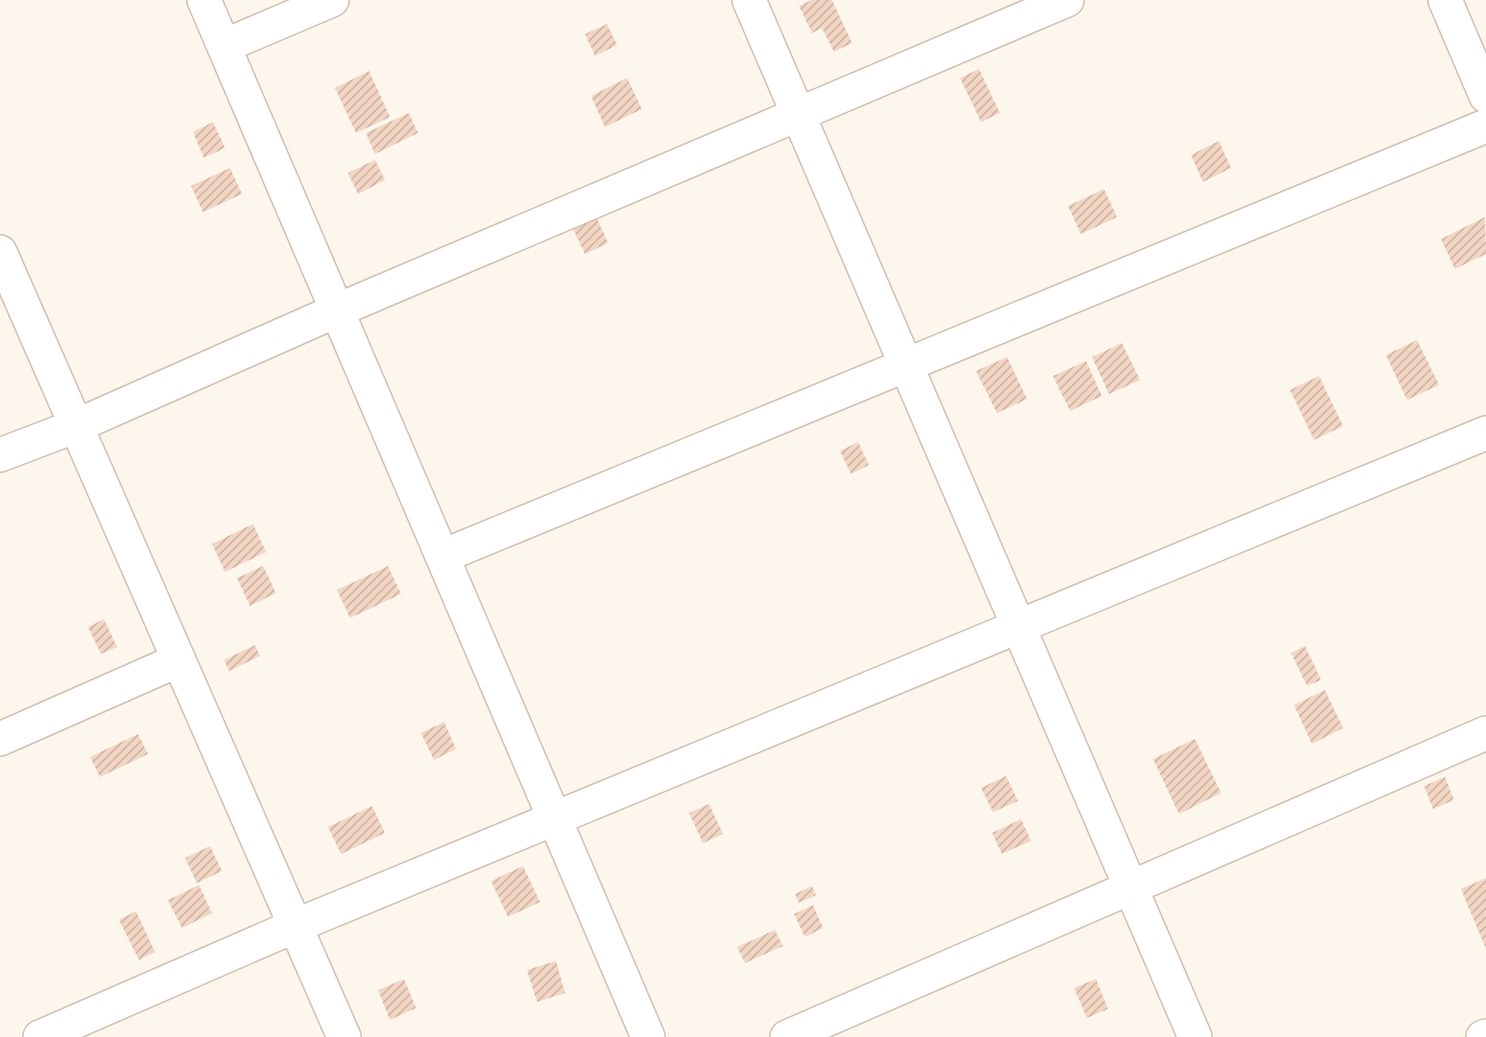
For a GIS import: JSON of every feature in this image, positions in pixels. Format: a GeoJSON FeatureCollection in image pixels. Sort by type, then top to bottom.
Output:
{"type":"FeatureCollection","features":[{"type":"Feature","properties":{"kind":"street"},"geometry":{"type":"LineString","coordinates":[[204,0],[648,1037]]}},
{"type":"Feature","properties":{"kind":"street"},"geometry":{"type":"LineString","coordinates":[[224,46],[332,0]]}},
{"type":"Feature","properties":{"kind":"street"},"geometry":{"type":"LineString","coordinates":[[749,0],[1195,1037]]}},
{"type":"Feature","properties":{"kind":"street"},"geometry":{"type":"LineString","coordinates":[[0,455],[76,426],[338,310],[1067,0]]}},
{"type":"Feature","properties":{"kind":"street"},"geometry":{"type":"LineString","coordinates":[[1445,0],[1486,96]]}},
{"type":"Feature","properties":{"kind":"street"},"geometry":{"type":"LineString","coordinates":[[443,556],[1486,126]]}},
{"type":"Feature","properties":{"kind":"street"},"geometry":{"type":"LineString","coordinates":[[0,252],[344,1037]]}},
{"type":"Feature","properties":{"kind":"street"},"geometry":{"type":"LineString","coordinates":[[40,1037],[295,926],[1486,433]]}},
{"type":"Feature","properties":{"kind":"street"},"geometry":{"type":"LineString","coordinates":[[0,739],[179,660]]}},
{"type":"Feature","properties":{"kind":"street"},"geometry":{"type":"LineString","coordinates":[[787,1037],[1486,733]]}},
{"type":"Feature","properties":{"kind":"building"},"geometry":{"type":"Polygon","coordinates":[[[812,0],[832,0],[852,43],[834,52],[822,28],[812,33],[799,6],[812,0]]]}},
{"type":"Feature","properties":{"kind":"building"},"geometry":{"type":"Polygon","coordinates":[[[607,24],[617,45],[595,56],[585,34],[607,24]]]}},
{"type":"Feature","properties":{"kind":"building"},"geometry":{"type":"Polygon","coordinates":[[[979,69],[1000,113],[981,122],[960,78],[979,69]]]}},
{"type":"Feature","properties":{"kind":"building"},"geometry":{"type":"Polygon","coordinates":[[[369,71],[390,117],[356,133],[335,88],[369,71]]]}},
{"type":"Feature","properties":{"kind":"building"},"geometry":{"type":"Polygon","coordinates":[[[627,78],[642,109],[605,127],[591,96],[627,78]]]}},
{"type":"Feature","properties":{"kind":"building"},"geometry":{"type":"Polygon","coordinates":[[[409,113],[418,133],[375,154],[366,133],[409,113]]]}},
{"type":"Feature","properties":{"kind":"building"},"geometry":{"type":"Polygon","coordinates":[[[213,122],[225,148],[204,158],[193,132],[213,122]]]}},
{"type":"Feature","properties":{"kind":"building"},"geometry":{"type":"Polygon","coordinates":[[[1219,141],[1231,168],[1203,182],[1191,155],[1219,141]]]}},
{"type":"Feature","properties":{"kind":"building"},"geometry":{"type":"Polygon","coordinates":[[[375,160],[385,180],[358,194],[348,173],[375,160]]]}},
{"type":"Feature","properties":{"kind":"building"},"geometry":{"type":"Polygon","coordinates":[[[230,168],[242,194],[203,212],[191,186],[230,168]]]}},
{"type":"Feature","properties":{"kind":"building"},"geometry":{"type":"Polygon","coordinates":[[[1104,189],[1117,217],[1081,234],[1068,206],[1104,189]]]}},
{"type":"Feature","properties":{"kind":"building"},"geometry":{"type":"Polygon","coordinates":[[[596,216],[608,243],[585,254],[572,227],[596,216]]]}},
{"type":"Feature","properties":{"kind":"building"},"geometry":{"type":"Polygon","coordinates":[[[1485,217],[1486,254],[1455,269],[1441,239],[1485,217]]]}},
{"type":"Feature","properties":{"kind":"building"},"geometry":{"type":"Polygon","coordinates":[[[1417,340],[1439,385],[1407,400],[1386,355],[1417,340]]]}},
{"type":"Feature","properties":{"kind":"building"},"geometry":{"type":"Polygon","coordinates":[[[1122,343],[1140,380],[1109,394],[1092,357],[1122,343]]]}},
{"type":"Feature","properties":{"kind":"building"},"geometry":{"type":"Polygon","coordinates":[[[1007,357],[1027,399],[997,413],[976,371],[1007,357]]]}},
{"type":"Feature","properties":{"kind":"building"},"geometry":{"type":"Polygon","coordinates":[[[1086,361],[1102,396],[1070,411],[1053,376],[1086,361]]]}},
{"type":"Feature","properties":{"kind":"building"},"geometry":{"type":"Polygon","coordinates":[[[1319,376],[1343,426],[1314,440],[1290,390],[1319,376]]]}},
{"type":"Feature","properties":{"kind":"building"},"geometry":{"type":"Polygon","coordinates":[[[858,442],[869,465],[851,474],[840,451],[858,442]]]}},
{"type":"Feature","properties":{"kind":"building"},"geometry":{"type":"Polygon","coordinates":[[[253,524],[266,552],[225,572],[212,544],[253,524]]]}},
{"type":"Feature","properties":{"kind":"building"},"geometry":{"type":"Polygon","coordinates":[[[263,566],[276,593],[250,606],[237,578],[263,566]]]}},
{"type":"Feature","properties":{"kind":"building"},"geometry":{"type":"Polygon","coordinates":[[[388,566],[401,594],[350,618],[337,590],[388,566]]]}},
{"type":"Feature","properties":{"kind":"building"},"geometry":{"type":"Polygon","coordinates":[[[104,619],[117,647],[101,654],[88,627],[104,619]]]}},
{"type":"Feature","properties":{"kind":"building"},"geometry":{"type":"Polygon","coordinates":[[[255,645],[260,656],[229,671],[224,660],[255,645]]]}},
{"type":"Feature","properties":{"kind":"building"},"geometry":{"type":"Polygon","coordinates":[[[1305,646],[1321,680],[1307,686],[1291,653],[1305,646]]]}},
{"type":"Feature","properties":{"kind":"building"},"geometry":{"type":"Polygon","coordinates":[[[1325,690],[1343,728],[1312,744],[1294,705],[1325,690]]]}},
{"type":"Feature","properties":{"kind":"building"},"geometry":{"type":"Polygon","coordinates":[[[444,722],[456,749],[434,760],[421,733],[444,722]]]}},
{"type":"Feature","properties":{"kind":"building"},"geometry":{"type":"Polygon","coordinates":[[[138,734],[148,754],[100,777],[90,757],[138,734]]]}},
{"type":"Feature","properties":{"kind":"building"},"geometry":{"type":"Polygon","coordinates":[[[1195,739],[1221,793],[1179,814],[1153,759],[1195,739]]]}},
{"type":"Feature","properties":{"kind":"building"},"geometry":{"type":"Polygon","coordinates":[[[1006,776],[1018,801],[993,812],[981,788],[1006,776]]]}},
{"type":"Feature","properties":{"kind":"building"},"geometry":{"type":"Polygon","coordinates":[[[1445,777],[1454,800],[1433,809],[1424,786],[1445,777]]]}},
{"type":"Feature","properties":{"kind":"building"},"geometry":{"type":"Polygon","coordinates":[[[709,804],[723,834],[703,843],[689,813],[709,804]]]}},
{"type":"Feature","properties":{"kind":"building"},"geometry":{"type":"Polygon","coordinates":[[[372,806],[385,833],[341,854],[328,827],[372,806]]]}},
{"type":"Feature","properties":{"kind":"building"},"geometry":{"type":"Polygon","coordinates":[[[1021,819],[1031,841],[1002,854],[992,833],[1021,819]]]}},
{"type":"Feature","properties":{"kind":"building"},"geometry":{"type":"Polygon","coordinates":[[[210,846],[222,871],[197,883],[185,858],[210,846]]]}},
{"type":"Feature","properties":{"kind":"building"},"geometry":{"type":"Polygon","coordinates":[[[523,866],[540,902],[508,917],[491,881],[523,866]]]}},
{"type":"Feature","properties":{"kind":"building"},"geometry":{"type":"Polygon","coordinates":[[[1486,878],[1486,949],[1461,889],[1486,878]]]}},
{"type":"Feature","properties":{"kind":"building"},"geometry":{"type":"Polygon","coordinates":[[[199,885],[212,913],[182,928],[168,900],[199,885]]]}},
{"type":"Feature","properties":{"kind":"building"},"geometry":{"type":"Polygon","coordinates":[[[812,886],[816,895],[799,903],[795,894],[812,886]]]}},
{"type":"Feature","properties":{"kind":"building"},"geometry":{"type":"Polygon","coordinates":[[[813,905],[823,928],[805,937],[794,914],[813,905]]]}},
{"type":"Feature","properties":{"kind":"building"},"geometry":{"type":"Polygon","coordinates":[[[136,911],[155,952],[139,960],[119,920],[136,911]]]}},
{"type":"Feature","properties":{"kind":"building"},"geometry":{"type":"Polygon","coordinates":[[[775,930],[783,946],[745,963],[737,947],[775,930]]]}},
{"type":"Feature","properties":{"kind":"building"},"geometry":{"type":"Polygon","coordinates":[[[556,961],[565,993],[537,1002],[527,970],[556,961]]]}},
{"type":"Feature","properties":{"kind":"building"},"geometry":{"type":"Polygon","coordinates":[[[404,979],[416,1008],[390,1020],[378,990],[404,979]]]}},
{"type":"Feature","properties":{"kind":"building"},"geometry":{"type":"Polygon","coordinates":[[[1096,979],[1108,1009],[1087,1018],[1074,988],[1096,979]]]}}]}
